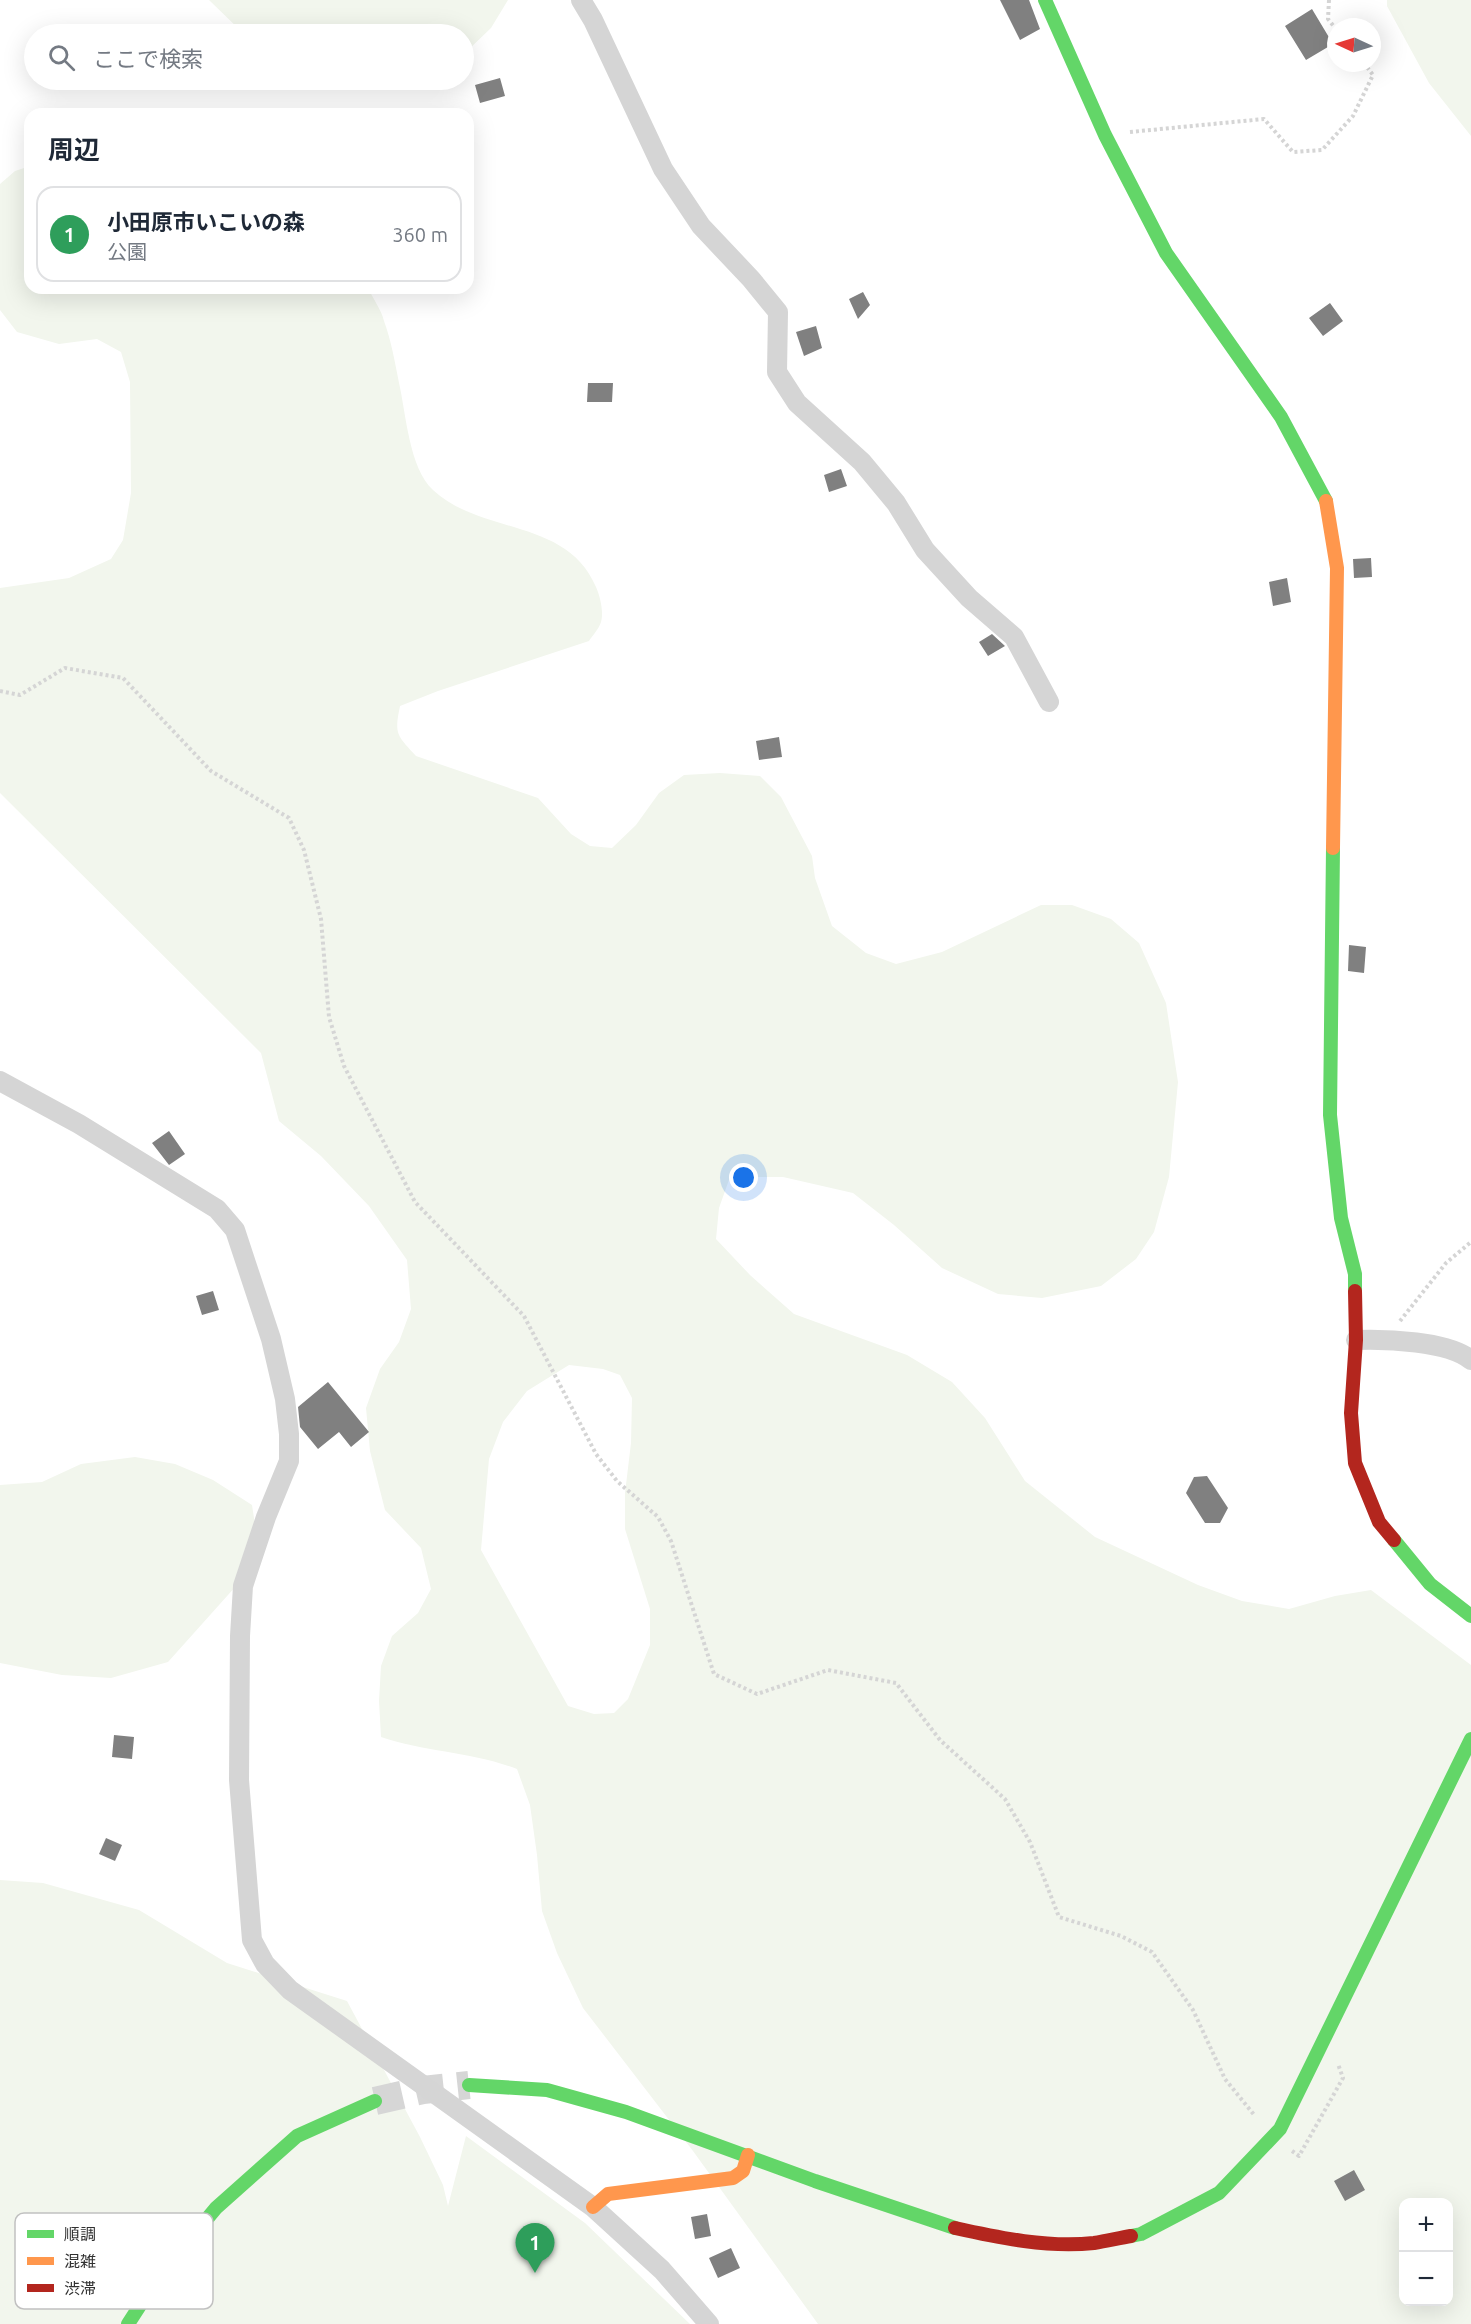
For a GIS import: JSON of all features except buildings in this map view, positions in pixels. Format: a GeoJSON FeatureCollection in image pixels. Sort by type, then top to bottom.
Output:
{"type":"FeatureCollection","features":[{"type":"Feature","properties":{"kind":"street"},"geometry":{"type":"LineString","coordinates":[[581,0],[663,169],[701,226],[751,279],[778,312],[777,372],[797,403],[862,462],[896,503],[925,550],[969,598],[1014,637],[1049,702]]}},
{"type":"Feature","properties":{"kind":"street"},"geometry":{"type":"LineString","coordinates":[[1045,0],[1105,135],[1166,253],[1281,417],[1326,498],[1337,568],[1330,1115],[1341,1218],[1355,1274],[1356,1340],[1351,1413],[1354,1463],[1379,1522],[1430,1584],[1471,1616]]}},
{"type":"Feature","properties":{"kind":"street"},"geometry":{"type":"LineString","coordinates":[[0,1081],[88,1129],[217,1209],[235,1230],[271,1339],[285,1399],[289,1461],[266,1517],[243,1586],[240,1636],[239,1780],[252,1940],[265,1964],[290,1990],[593,2206],[662,2270],[709,2324]]}},
{"type":"Feature","properties":{"kind":"street"},"geometry":{"type":"LineString","coordinates":[[1356,1340],[1385,1340],[1443,1348],[1464,1354],[1471,1360]]}},
{"type":"Feature","properties":{"kind":"street"},"geometry":{"type":"LineString","coordinates":[[469,2085],[547,2090],[626,2112],[814,2181],[952,2228],[1002,2239],[1044,2243],[1093,2243],[1141,2234],[1185,2213],[1219,2193],[1280,2129],[1471,1738]]}},
{"type":"Feature","properties":{"kind":"street"},"geometry":{"type":"LineString","coordinates":[[212,2213],[297,2136],[375,2101]]}},
{"type":"Feature","properties":{"kind":"street"},"geometry":{"type":"LineString","coordinates":[[593,2206],[608,2194],[733,2178],[743,2171],[748,2155]]}},
{"type":"Feature","properties":{"kind":"street"},"geometry":{"type":"LineString","coordinates":[[128,2324],[138,2309]]}},
{"type":"Feature","properties":{"kind":"path"},"geometry":{"type":"LineString","coordinates":[[1328,18],[1329,0]]}},
{"type":"Feature","properties":{"kind":"path"},"geometry":{"type":"LineString","coordinates":[[1105,135],[1264,119],[1293,152],[1322,150],[1353,116],[1373,75],[1371,72]]}},
{"type":"Feature","properties":{"kind":"path"},"geometry":{"type":"LineString","coordinates":[[0,691],[20,695],[65,668],[123,678],[211,771],[289,818],[304,850],[321,919],[329,1017],[344,1066],[415,1202],[524,1316],[596,1454],[617,1481],[658,1517],[671,1541],[714,1674],[757,1694],[828,1670],[896,1683],[940,1740],[1005,1799],[1030,1842],[1059,1917],[1121,1936],[1152,1952],[1193,2010],[1225,2079],[1255,2116]]}},
{"type":"Feature","properties":{"kind":"path"},"geometry":{"type":"LineString","coordinates":[[1385,1340],[1446,1263],[1471,1242]]}},
{"type":"Feature","properties":{"kind":"shaded area"},"geometry":{"type":"Polygon","coordinates":[[[209,0],[508,0],[491,28],[474,44],[474,24],[234,24],[209,0]]]}},
{"type":"Feature","properties":{"kind":"shaded area"},"geometry":{"type":"Polygon","coordinates":[[[1387,0],[1471,0],[1471,136],[1429,83],[1387,6],[1387,0]]]}},
{"type":"Feature","properties":{"kind":"shaded area"},"geometry":{"type":"Polygon","coordinates":[[[24,168],[24,294],[371,294],[381,312],[389,336],[410,440],[425,480],[433,490],[453,504],[544,538],[565,549],[583,565],[596,587],[602,609],[600,625],[589,641],[438,691],[400,706],[397,729],[401,739],[416,756],[538,798],[571,834],[590,846],[612,848],[636,825],[659,793],[684,775],[720,773],[760,776],[781,797],[812,856],[815,878],[832,926],[866,953],[896,964],[942,952],[1041,905],[1072,905],[1111,919],[1139,943],[1166,1003],[1178,1082],[1169,1177],[1154,1232],[1136,1259],[1101,1286],[1042,1298],[998,1294],[942,1268],[894,1225],[853,1193],[783,1177],[730,1177],[719,1208],[716,1239],[750,1275],[794,1314],[907,1355],[952,1382],[985,1418],[1025,1481],[1095,1537],[1198,1585],[1242,1601],[1289,1609],[1335,1596],[1371,1590],[1471,1665],[1471,2324],[818,2324],[693,2151],[583,2008],[557,1953],[542,1911],[530,1805],[517,1769],[483,1759],[381,1737],[379,1701],[381,1666],[392,1636],[418,1613],[431,1589],[421,1548],[385,1510],[370,1451],[366,1408],[380,1369],[399,1342],[411,1309],[407,1260],[369,1206],[321,1156],[279,1121],[261,1053],[0,793],[0,588],[69,578],[111,559],[123,540],[131,493],[130,382],[121,352],[97,339],[59,344],[17,332],[0,310],[0,184],[15,171],[24,168]],[[569,1365],[527,1391],[503,1422],[489,1459],[481,1550],[568,1706],[594,1714],[614,1713],[628,1699],[650,1645],[650,1609],[625,1529],[625,1493],[631,1443],[632,1398],[620,1375],[603,1369],[569,1365]]]}},
{"type":"Feature","properties":{"kind":"shaded area"},"geometry":{"type":"Polygon","coordinates":[[[135,1457],[175,1464],[213,1480],[252,1505],[258,1544],[245,1576],[168,1662],[111,1678],[62,1675],[0,1663],[0,1485],[42,1482],[81,1464],[135,1457]]]}},
{"type":"Feature","properties":{"kind":"shaded area"},"geometry":{"type":"Polygon","coordinates":[[[0,1880],[43,1883],[139,1910],[227,1963],[347,2001],[420,2137],[443,2185],[448,2206],[466,2136],[585,2223],[690,2324],[0,2324],[0,1880]]]}},
{"type":"Feature","properties":{"kind":"tunnel"},"geometry":{"type":"LineString","coordinates":[[375,2101],[423,2090],[469,2085]]}},
{"type":"Feature","properties":{"kind":"traffic: fast"},"geometry":{"type":"LineString","coordinates":[[1045,0],[1105,135],[1166,253],[1281,417],[1326,501]]}},
{"type":"Feature","properties":{"kind":"traffic: fast"},"geometry":{"type":"LineString","coordinates":[[1333,848],[1330,1115],[1341,1218],[1355,1274],[1355,1291]]}},
{"type":"Feature","properties":{"kind":"traffic: fast"},"geometry":{"type":"LineString","coordinates":[[1394,1540],[1430,1584],[1471,1616]]}},
{"type":"Feature","properties":{"kind":"traffic: fast"},"geometry":{"type":"LineString","coordinates":[[1131,2236],[1141,2234],[1219,2193],[1280,2129],[1471,1739]]}},
{"type":"Feature","properties":{"kind":"traffic: fast"},"geometry":{"type":"LineString","coordinates":[[469,2085],[547,2090],[626,2112],[815,2181],[955,2228]]}},
{"type":"Feature","properties":{"kind":"traffic: fast"},"geometry":{"type":"LineString","coordinates":[[212,2213],[297,2136],[375,2101]]}},
{"type":"Feature","properties":{"kind":"traffic: fast"},"geometry":{"type":"LineString","coordinates":[[128,2324],[138,2309]]}},
{"type":"Feature","properties":{"kind":"traffic: slow"},"geometry":{"type":"LineString","coordinates":[[1326,501],[1337,568],[1333,848]]}},
{"type":"Feature","properties":{"kind":"traffic: slow"},"geometry":{"type":"LineString","coordinates":[[593,2207],[608,2194],[733,2178],[743,2171],[748,2155]]}},
{"type":"Feature","properties":{"kind":"traffic: jam"},"geometry":{"type":"LineString","coordinates":[[1355,1291],[1356,1340],[1351,1413],[1355,1463],[1379,1522],[1394,1540]]}},
{"type":"Feature","properties":{"kind":"traffic: jam"},"geometry":{"type":"LineString","coordinates":[[955,2228],[1007,2238],[1059,2244],[1094,2243],[1131,2236]]}},
{"type":"Feature","properties":{"kind":"place","name":"小田原市いこいの森"},"geometry":{"type":"Point","coordinates":[535,2273]}}]}
